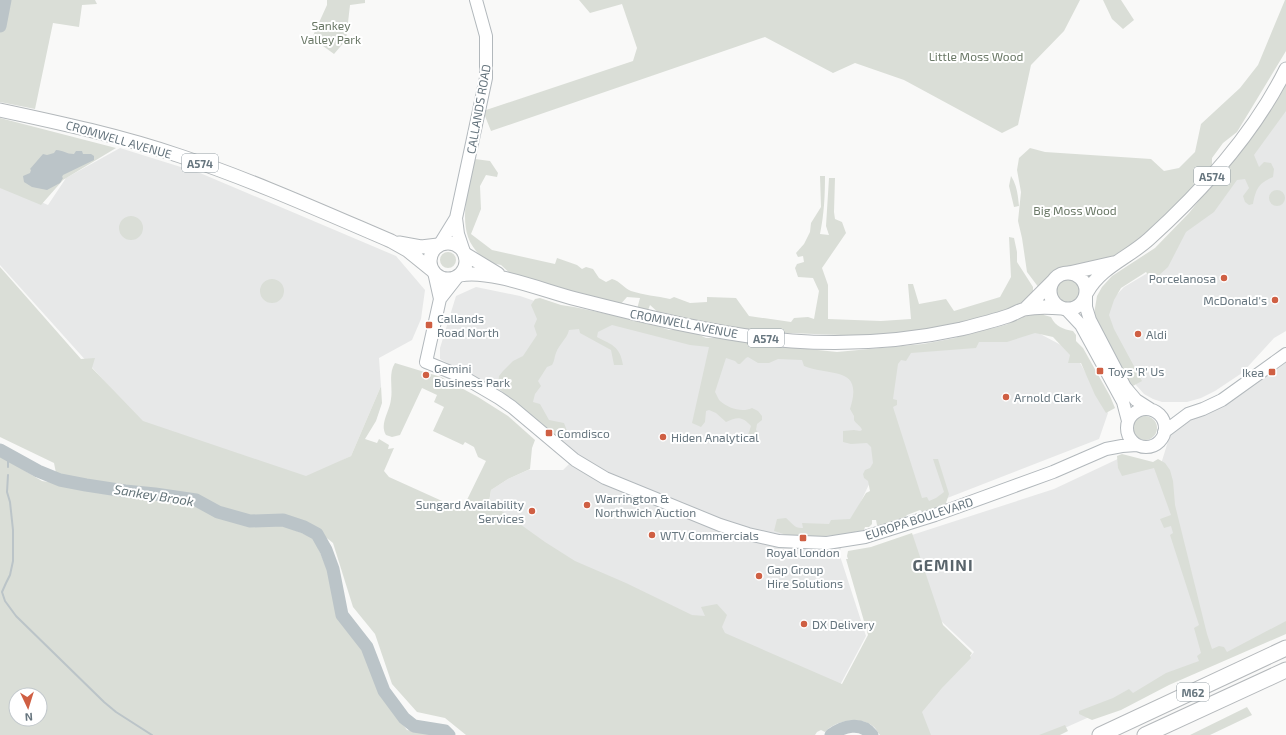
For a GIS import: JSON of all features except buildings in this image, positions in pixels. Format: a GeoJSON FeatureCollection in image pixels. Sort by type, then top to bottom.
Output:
{"type":"FeatureCollection","features":[{"type":"Feature","properties":{"kind":"highway","name":"M62"},"geometry":{"type":"LineString","coordinates":[[1100,735],[1286,648]]}},
{"type":"Feature","properties":{"kind":"highway","name":"M62"},"geometry":{"type":"LineString","coordinates":[[1146,735],[1286,670]]}},
{"type":"Feature","properties":{"kind":"main road","name":"A574"},"geometry":{"type":"LineString","coordinates":[[1055,278],[1060,275],[1115,262],[1129,255],[1148,240],[1188,203],[1222,165],[1253,124],[1286,69]]}},
{"type":"Feature","properties":{"kind":"main road","name":"CROMWELL AVENUE"},"geometry":{"type":"LineString","coordinates":[[0,110],[123,138],[215,168],[391,241],[407,250],[433,271]]}},
{"type":"Feature","properties":{"kind":"main road","name":"CROMWELL AVENUE"},"geometry":{"type":"LineString","coordinates":[[391,241],[421,247],[439,245]]}},
{"type":"Feature","properties":{"kind":"main road","name":"A574"},"geometry":{"type":"LineString","coordinates":[[439,245],[451,243],[456,244],[464,253]]}},
{"type":"Feature","properties":{"kind":"main road"},"geometry":{"type":"LineString","coordinates":[[433,271],[430,260],[434,249],[439,245]]}},
{"type":"Feature","properties":{"kind":"main road","name":"CROMWELL AVENUE"},"geometry":{"type":"LineString","coordinates":[[464,253],[478,263],[510,280]]}},
{"type":"Feature","properties":{"kind":"main road"},"geometry":{"type":"LineString","coordinates":[[459,275],[466,265],[464,253]]}},
{"type":"Feature","properties":{"kind":"main road","name":"A574"},"geometry":{"type":"LineString","coordinates":[[1064,309],[1072,309],[1081,304],[1086,293],[1098,276],[1115,262]]}},
{"type":"Feature","properties":{"kind":"main road","name":"A574"},"geometry":{"type":"LineString","coordinates":[[433,271],[438,276],[448,279],[459,275]]}},
{"type":"Feature","properties":{"kind":"main road","name":"CROMWELL AVENUE"},"geometry":{"type":"LineString","coordinates":[[459,275],[476,273],[510,280],[574,299],[664,320],[741,335],[792,341],[844,342],[922,336],[967,327],[1010,315],[1025,309],[1044,307],[1064,309]]}},
{"type":"Feature","properties":{"kind":"main road"},"geometry":{"type":"LineString","coordinates":[[1070,273],[1080,277],[1084,281],[1086,293]]}},
{"type":"Feature","properties":{"kind":"main road","name":"CROMWELL AVENUE"},"geometry":{"type":"LineString","coordinates":[[1025,309],[1055,278]]}},
{"type":"Feature","properties":{"kind":"main road"},"geometry":{"type":"LineString","coordinates":[[1055,278],[1050,289],[1050,295],[1057,305],[1064,309]]}},
{"type":"Feature","properties":{"kind":"street","name":"CALLANDS ROAD"},"geometry":{"type":"LineString","coordinates":[[464,253],[458,234],[456,218],[486,78],[486,36],[476,0]]}},
{"type":"Feature","properties":{"kind":"street","name":"CALLANDS ROAD"},"geometry":{"type":"LineString","coordinates":[[439,245],[456,218]]}},
{"type":"Feature","properties":{"kind":"street","name":"EUROPA BOULEVARD"},"geometry":{"type":"LineString","coordinates":[[433,271],[440,299]]}},
{"type":"Feature","properties":{"kind":"street","name":"EUROPA BOULEVARD"},"geometry":{"type":"LineString","coordinates":[[459,275],[440,299],[426,362],[465,378],[500,398],[575,460],[599,475],[694,515],[742,533],[766,539],[822,543],[865,537],[921,520],[1053,472],[1106,449],[1137,445]]}},
{"type":"Feature","properties":{"kind":"street"},"geometry":{"type":"LineString","coordinates":[[1064,309],[1081,325],[1123,402],[1130,438],[1137,445],[1143,447],[1154,445],[1162,438],[1164,432],[1162,419],[1159,414],[1136,400],[1125,387],[1090,320],[1086,307],[1086,293]]}},
{"type":"Feature","properties":{"kind":"street"},"geometry":{"type":"LineString","coordinates":[[1164,432],[1188,414],[1222,400],[1286,354]]}},
{"type":"Feature","properties":{"kind":"street"},"geometry":{"type":"LineString","coordinates":[[1127,425],[1134,413],[1144,409],[1188,414]]}},
{"type":"Feature","properties":{"kind":"street","name":"EUROPA BOULEVARD"},"geometry":{"type":"LineString","coordinates":[[1106,449],[1127,425]]}},
{"type":"Feature","properties":{"kind":"shaded area"},"geometry":{"type":"Polygon","coordinates":[[[1286,96],[1286,331],[1274,338],[1242,373],[1215,391],[1201,398],[1187,402],[1162,402],[1153,399],[1144,394],[1136,385],[1106,327],[1108,304],[1124,287],[1146,274],[1162,260],[1286,96]]]}},
{"type":"Feature","properties":{"kind":"shaded area"},"geometry":{"type":"Polygon","coordinates":[[[120,148],[200,173],[396,256],[425,290],[421,319],[412,340],[379,358],[381,386],[351,456],[307,478],[142,423],[0,265],[0,184],[48,205],[66,178],[120,148]]]}},
{"type":"Feature","properties":{"kind":"shaded area"},"geometry":{"type":"Polygon","coordinates":[[[56,150],[74,154],[76,151],[82,151],[83,154],[91,154],[94,156],[94,160],[63,175],[60,183],[47,190],[32,187],[24,182],[23,176],[30,173],[30,169],[43,154],[47,155],[54,153],[56,150]]]}},
{"type":"Feature","properties":{"kind":"shaded area"},"geometry":{"type":"Polygon","coordinates":[[[476,287],[520,296],[570,313],[726,350],[807,356],[849,368],[877,467],[839,553],[866,636],[839,687],[560,559],[487,515],[491,490],[508,479],[528,470],[563,470],[577,456],[498,391],[440,359],[440,348],[456,296],[476,287]]]}},
{"type":"Feature","properties":{"kind":"shaded area"},"geometry":{"type":"Polygon","coordinates":[[[1029,328],[1074,352],[1108,413],[1099,439],[919,509],[886,397],[891,356],[1029,328]]]}},
{"type":"Feature","properties":{"kind":"shaded area"},"geometry":{"type":"Polygon","coordinates":[[[1286,361],[1286,629],[1049,735],[926,735],[919,713],[974,652],[940,620],[912,535],[1054,489],[1122,457],[1161,464],[1170,435],[1185,423],[1214,410],[1286,361]]]}},
{"type":"Feature","properties":{"kind":"green space"},"geometry":{"type":"Polygon","coordinates":[[[0,0],[95,0],[97,4],[82,5],[79,27],[53,23],[35,109],[0,102],[0,0]]]}},
{"type":"Feature","properties":{"kind":"green space","name":"Sankey Valley Park"},"geometry":{"type":"Polygon","coordinates":[[[327,0],[365,0],[365,3],[350,5],[346,40],[334,54],[312,38],[327,5],[327,0]]]}},
{"type":"Feature","properties":{"kind":"green space","name":"Little Moss Wood"},"geometry":{"type":"Polygon","coordinates":[[[579,0],[1080,0],[1064,31],[1031,65],[1018,125],[1002,133],[904,80],[855,63],[833,73],[765,37],[491,131],[483,111],[633,61],[637,48],[622,4],[590,13],[579,0]]]}},
{"type":"Feature","properties":{"kind":"green space"},"geometry":{"type":"Polygon","coordinates":[[[1103,0],[1121,0],[1134,20],[1123,29],[1112,19],[1103,0]]]}},
{"type":"Feature","properties":{"kind":"green space","name":"Big Moss Wood"},"geometry":{"type":"Polygon","coordinates":[[[1285,0],[1286,51],[1237,132],[1223,143],[1212,158],[1212,170],[1142,238],[1113,256],[1089,265],[1064,269],[1051,276],[1039,288],[1027,272],[1018,221],[1021,192],[1017,170],[1019,158],[1030,148],[1045,152],[1151,159],[1164,171],[1179,168],[1195,152],[1201,124],[1240,88],[1258,65],[1285,0]]]}},
{"type":"Feature","properties":{"kind":"green space"},"geometry":{"type":"Polygon","coordinates":[[[1286,75],[1286,111],[1254,155],[1259,167],[1264,162],[1271,163],[1274,169],[1273,177],[1261,184],[1255,194],[1253,204],[1249,205],[1245,202],[1243,196],[1249,188],[1245,179],[1237,180],[1214,212],[1186,232],[1168,267],[1153,281],[1146,272],[1121,288],[1114,300],[1109,315],[1114,329],[1142,381],[1131,387],[1099,331],[1094,314],[1097,296],[1102,287],[1112,276],[1155,248],[1189,213],[1244,144],[1286,75]]]}},
{"type":"Feature","properties":{"kind":"green space"},"geometry":{"type":"Polygon","coordinates":[[[0,118],[116,148],[63,180],[41,205],[0,188],[0,118]]]}},
{"type":"Feature","properties":{"kind":"green space"},"geometry":{"type":"Polygon","coordinates":[[[475,159],[490,161],[498,173],[497,177],[486,175],[480,186],[481,209],[471,234],[492,250],[555,264],[557,258],[577,265],[582,269],[586,267],[593,269],[599,278],[606,282],[612,279],[615,280],[631,291],[670,299],[674,297],[690,303],[707,302],[707,297],[736,298],[749,316],[791,322],[794,318],[808,317],[814,319],[819,291],[813,278],[798,277],[795,268],[797,264],[804,262],[803,256],[798,257],[796,253],[804,244],[810,232],[811,223],[821,207],[820,176],[825,176],[824,205],[820,234],[829,235],[826,226],[829,178],[835,178],[835,219],[842,222],[846,233],[822,268],[828,285],[828,319],[881,321],[911,319],[908,284],[913,284],[919,304],[946,299],[954,311],[1000,297],[1011,277],[1009,237],[1014,238],[1017,252],[1017,262],[1033,287],[1033,294],[1019,306],[974,321],[905,334],[867,336],[762,332],[661,315],[650,305],[647,313],[637,309],[640,298],[627,297],[619,306],[514,277],[501,265],[486,262],[471,244],[468,237],[465,218],[468,188],[475,159]]]}},
{"type":"Feature","properties":{"kind":"green space"},"geometry":{"type":"Polygon","coordinates":[[[1011,176],[1018,194],[1019,206],[1014,207],[1009,186],[1011,176]]]}},
{"type":"Feature","properties":{"kind":"green space"},"geometry":{"type":"Polygon","coordinates":[[[1274,190],[1280,190],[1285,195],[1283,204],[1280,206],[1274,206],[1269,201],[1269,195],[1274,190]]]}},
{"type":"Feature","properties":{"kind":"green space"},"geometry":{"type":"Polygon","coordinates":[[[131,216],[136,217],[142,223],[142,233],[136,239],[131,240],[126,239],[120,233],[119,228],[120,223],[126,217],[131,216]]]}},
{"type":"Feature","properties":{"kind":"green space"},"geometry":{"type":"Polygon","coordinates":[[[448,252],[455,257],[456,260],[451,267],[448,268],[441,263],[440,260],[445,253],[448,252]]]}},
{"type":"Feature","properties":{"kind":"green space"},"geometry":{"type":"Polygon","coordinates":[[[0,267],[81,359],[95,358],[92,368],[143,421],[306,476],[351,456],[381,386],[382,403],[376,421],[365,439],[377,443],[379,439],[389,445],[388,449],[394,448],[384,471],[389,477],[462,510],[486,461],[478,457],[474,447],[465,442],[463,445],[433,431],[444,407],[434,402],[437,395],[422,388],[400,435],[392,437],[386,435],[384,431],[384,422],[391,399],[391,376],[395,363],[441,377],[478,397],[508,416],[535,440],[532,448],[530,469],[508,479],[491,490],[489,502],[545,542],[575,561],[626,583],[692,615],[705,616],[701,607],[717,604],[727,615],[722,627],[725,633],[842,684],[868,635],[846,559],[848,559],[848,551],[871,547],[912,533],[943,625],[972,653],[970,656],[971,658],[942,688],[922,712],[931,735],[880,735],[874,727],[863,721],[849,721],[835,725],[825,732],[821,730],[815,735],[466,735],[445,718],[417,712],[392,684],[375,634],[353,607],[333,543],[324,536],[304,526],[283,520],[249,515],[242,524],[249,526],[282,525],[314,538],[330,576],[338,616],[364,651],[380,694],[407,730],[433,735],[0,735],[0,456],[42,481],[123,494],[56,473],[54,463],[0,437],[0,267]],[[170,502],[196,507],[225,520],[223,510],[217,506],[212,512],[195,504],[170,502]]]}},
{"type":"Feature","properties":{"kind":"green space"},"geometry":{"type":"Polygon","coordinates":[[[1068,277],[1077,281],[1081,290],[1077,299],[1068,303],[1059,299],[1055,290],[1059,281],[1068,277]]]}},
{"type":"Feature","properties":{"kind":"green space"},"geometry":{"type":"Polygon","coordinates":[[[272,279],[277,280],[283,286],[283,296],[277,302],[272,303],[267,302],[261,296],[260,291],[261,286],[267,280],[272,279]]]}},
{"type":"Feature","properties":{"kind":"green space"},"geometry":{"type":"Polygon","coordinates":[[[540,298],[561,305],[646,322],[669,330],[693,332],[706,338],[723,338],[770,345],[837,352],[923,344],[955,338],[976,330],[994,328],[1008,324],[1011,320],[1043,312],[1044,315],[1051,317],[1058,325],[1073,331],[1076,335],[1076,341],[1083,348],[1110,396],[1115,408],[1106,413],[1095,395],[1081,363],[1068,363],[1070,355],[1053,337],[1035,333],[1007,342],[979,342],[976,348],[911,353],[906,361],[901,360],[898,364],[893,399],[897,400],[897,405],[893,407],[922,498],[927,497],[929,501],[944,492],[933,459],[938,459],[949,494],[945,506],[923,512],[920,510],[907,515],[903,520],[885,526],[877,525],[876,520],[872,520],[872,524],[869,527],[865,527],[864,530],[850,533],[847,536],[825,536],[821,539],[793,537],[774,531],[777,519],[786,518],[798,528],[803,528],[802,523],[829,524],[831,520],[850,519],[866,493],[870,491],[868,481],[864,478],[863,474],[865,470],[870,468],[873,463],[871,447],[867,443],[851,444],[843,442],[843,431],[862,430],[854,420],[854,416],[850,409],[853,395],[853,385],[849,379],[842,375],[804,366],[802,360],[778,359],[769,363],[758,363],[748,357],[738,364],[735,361],[726,358],[715,392],[720,401],[731,408],[744,410],[752,408],[758,411],[762,416],[762,420],[757,424],[756,430],[760,435],[758,439],[754,440],[748,435],[751,426],[745,420],[739,418],[726,422],[716,413],[709,410],[706,411],[705,422],[701,427],[692,423],[709,347],[690,345],[612,325],[598,332],[597,337],[611,344],[620,354],[623,365],[614,365],[611,350],[580,333],[579,329],[569,330],[567,336],[557,350],[554,362],[552,365],[547,367],[538,381],[541,386],[535,394],[533,402],[540,404],[549,420],[564,423],[567,431],[565,436],[555,436],[498,388],[499,376],[513,361],[523,356],[537,335],[534,326],[537,319],[531,305],[535,299],[540,298]]]}},
{"type":"Feature","properties":{"kind":"green space"},"geometry":{"type":"Polygon","coordinates":[[[1145,416],[1154,419],[1157,428],[1154,437],[1145,440],[1136,437],[1133,428],[1136,419],[1145,416]]]}},
{"type":"Feature","properties":{"kind":"green space"},"geometry":{"type":"Polygon","coordinates":[[[1122,454],[1153,462],[1158,459],[1165,463],[1170,470],[1173,481],[1175,505],[1212,649],[1219,646],[1224,647],[1227,652],[1286,621],[1286,634],[1169,685],[1121,710],[1092,720],[1079,714],[1079,711],[1113,698],[1129,689],[1133,693],[1166,673],[1199,661],[1197,656],[1201,653],[1194,628],[1199,625],[1170,535],[1173,533],[1171,526],[1164,528],[1160,519],[1171,515],[1154,468],[1122,476],[1118,468],[1117,456],[1122,454]]]}},
{"type":"Feature","properties":{"kind":"green space"},"geometry":{"type":"Polygon","coordinates":[[[1247,707],[1252,715],[1210,735],[1190,735],[1247,707]]]}},
{"type":"Feature","properties":{"kind":"green space"},"geometry":{"type":"Polygon","coordinates":[[[1065,725],[1068,731],[1060,735],[1039,735],[1065,725]]]}},
{"type":"Feature","properties":{"kind":"waterway"},"geometry":{"type":"LineString","coordinates":[[0,26],[5,0]]}},
{"type":"Feature","properties":{"kind":"waterway","name":"Sankey Brook"},"geometry":{"type":"LineString","coordinates":[[0,450],[38,471],[60,480],[125,491],[196,500],[218,512],[250,521],[283,520],[304,527],[317,534],[326,550],[333,569],[342,615],[367,647],[384,691],[404,718],[414,726],[445,731],[449,735]]}},
{"type":"Feature","properties":{"kind":"waterway"},"geometry":{"type":"LineString","coordinates":[[8,456],[8,467]]}},
{"type":"Feature","properties":{"kind":"waterway"},"geometry":{"type":"LineString","coordinates":[[8,475],[7,492],[10,502],[13,530],[13,561],[10,575],[2,592],[5,601],[16,616],[104,702],[116,712],[152,735]]}},
{"type":"Feature","properties":{"kind":"waterway","name":"Sankey Brook"},"geometry":{"type":"LineString","coordinates":[[831,735],[841,729],[852,726],[863,728],[872,735]]}},
{"type":"Feature","properties":{"kind":"place","name":"Porcelanosa"},"geometry":{"type":"Point","coordinates":[1224,278]}},
{"type":"Feature","properties":{"kind":"place","name":"McDonald's"},"geometry":{"type":"Point","coordinates":[1275,300]}},
{"type":"Feature","properties":{"kind":"place","name":"Callands Road North"},"geometry":{"type":"Point","coordinates":[429,325]}},
{"type":"Feature","properties":{"kind":"place","name":"Aldi"},"geometry":{"type":"Point","coordinates":[1138,334]}},
{"type":"Feature","properties":{"kind":"place","name":"Toys 'R' Us"},"geometry":{"type":"Point","coordinates":[1100,371]}},
{"type":"Feature","properties":{"kind":"place","name":"Ikea"},"geometry":{"type":"Point","coordinates":[1272,372]}},
{"type":"Feature","properties":{"kind":"place","name":"Gemini Business Park"},"geometry":{"type":"Point","coordinates":[426,375]}},
{"type":"Feature","properties":{"kind":"place","name":"Arnold Clark"},"geometry":{"type":"Point","coordinates":[1006,397]}},
{"type":"Feature","properties":{"kind":"place","name":"Comdisco"},"geometry":{"type":"Point","coordinates":[549,433]}},
{"type":"Feature","properties":{"kind":"place","name":"Hiden Analytical"},"geometry":{"type":"Point","coordinates":[663,437]}},
{"type":"Feature","properties":{"kind":"place","name":"Warrington & Northwich Auction"},"geometry":{"type":"Point","coordinates":[587,505]}},
{"type":"Feature","properties":{"kind":"place","name":"Sungard Availability Services"},"geometry":{"type":"Point","coordinates":[532,511]}},
{"type":"Feature","properties":{"kind":"place","name":"WTV Commercials"},"geometry":{"type":"Point","coordinates":[652,535]}},
{"type":"Feature","properties":{"kind":"place","name":"Royal London"},"geometry":{"type":"Point","coordinates":[803,538]}},
{"type":"Feature","properties":{"kind":"place","name":"Gap Group Hire Solutions"},"geometry":{"type":"Point","coordinates":[759,576]}},
{"type":"Feature","properties":{"kind":"place","name":"DX Delivery"},"geometry":{"type":"Point","coordinates":[804,624]}},
{"type":"Feature","properties":{"kind":"district","name":"GEMINI"},"geometry":{"type":"Point","coordinates":[943,564]}}]}
